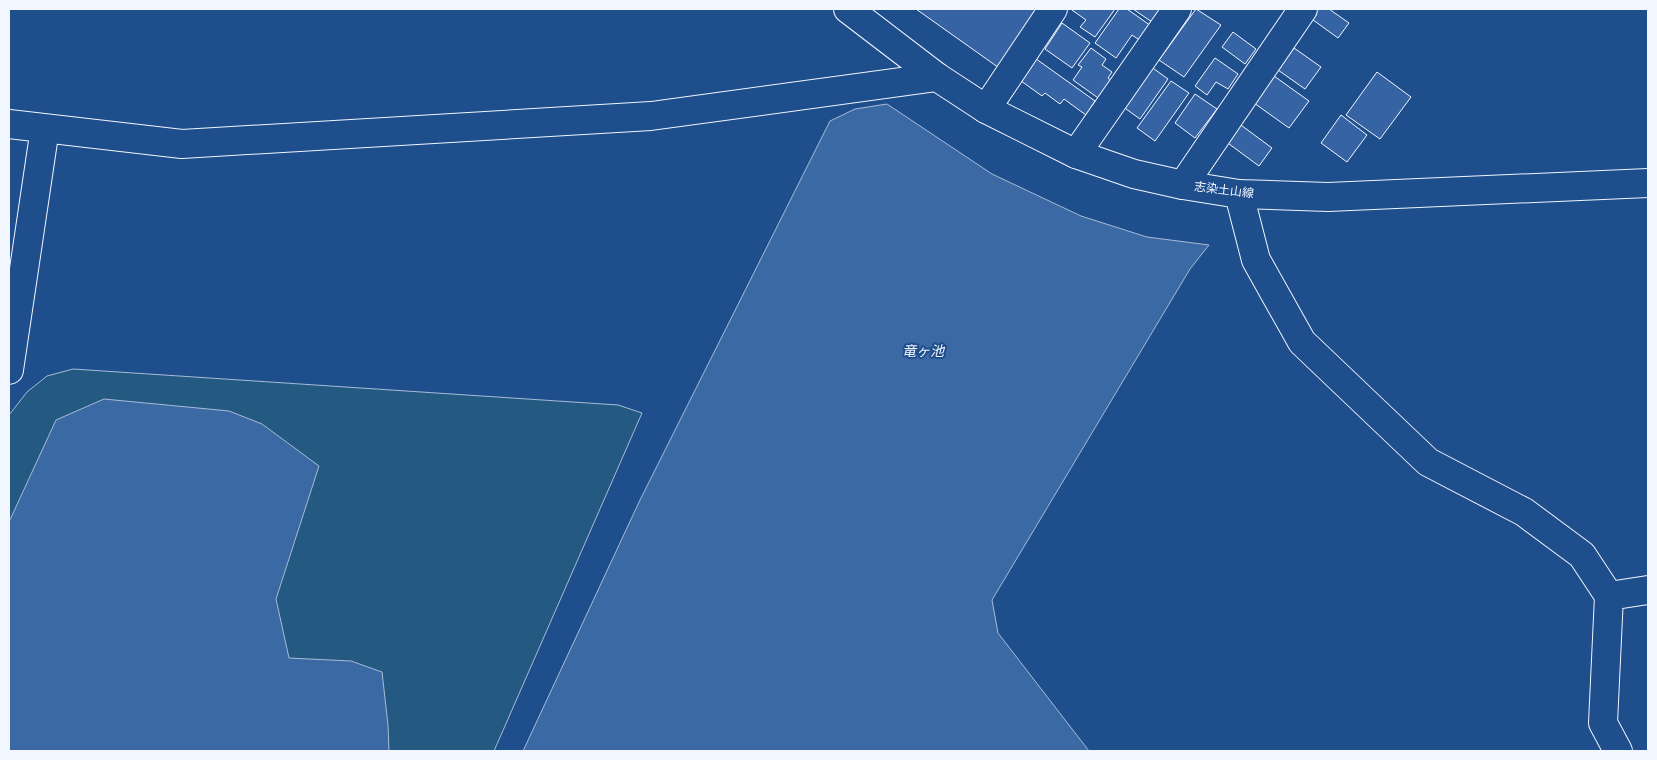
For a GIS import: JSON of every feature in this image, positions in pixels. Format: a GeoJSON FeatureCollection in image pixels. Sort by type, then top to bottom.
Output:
{"type":"FeatureCollection","features":[{"type":"Feature","properties":{"kind":"street","name":"志染土山線"},"geometry":{"type":"LineString","coordinates":[[848,9],[937,77],[986,109],[1076,154],[1134,174],[1184,185],[1239,194],[1328,197],[1648,183]]}},
{"type":"Feature","properties":{"kind":"street"},"geometry":{"type":"LineString","coordinates":[[986,109],[1053,9]]}},
{"type":"Feature","properties":{"kind":"street"},"geometry":{"type":"LineString","coordinates":[[1076,154],[1178,9]]}},
{"type":"Feature","properties":{"kind":"street"},"geometry":{"type":"LineString","coordinates":[[1184,185],[1303,9]]}},
{"type":"Feature","properties":{"kind":"street"},"geometry":{"type":"LineString","coordinates":[[9,124],[182,144],[202,143],[651,116],[937,77]]}},
{"type":"Feature","properties":{"kind":"street"},"geometry":{"type":"LineString","coordinates":[[9,370],[45,128]]}},
{"type":"Feature","properties":{"kind":"street"},"geometry":{"type":"LineString","coordinates":[[1239,194],[1256,260],[1302,342],[1428,462],[1524,512],[1582,555],[1609,596],[1603,723],[1618,751]]}},
{"type":"Feature","properties":{"kind":"street"},"geometry":{"type":"LineString","coordinates":[[1609,596],[1648,590]]}},
{"type":"Feature","properties":{"kind":"shaded area"},"geometry":{"type":"Polygon","coordinates":[[[73,369],[618,405],[642,413],[494,751],[9,751],[9,415],[27,392],[47,376],[73,369]]]}},
{"type":"Feature","properties":{"kind":"water","name":"竜ヶ池"},"geometry":{"type":"Polygon","coordinates":[[[887,104],[992,174],[1081,216],[1147,237],[1209,245],[1190,269],[992,600],[998,633],[1089,751],[523,751],[640,500],[830,121],[855,109],[887,104]]]}},
{"type":"Feature","properties":{"kind":"water"},"geometry":{"type":"Polygon","coordinates":[[[104,399],[229,411],[262,424],[319,466],[276,599],[289,658],[351,661],[382,672],[389,751],[9,751],[9,522],[56,420],[104,399]]]}},
{"type":"Feature","properties":{"kind":"building"},"geometry":{"type":"Polygon","coordinates":[[[916,9],[1045,9],[1002,70],[916,9]]]}},
{"type":"Feature","properties":{"kind":"building"},"geometry":{"type":"Polygon","coordinates":[[[1073,9],[1115,9],[1095,37],[1080,27],[1086,20],[1073,9]]]}},
{"type":"Feature","properties":{"kind":"building"},"geometry":{"type":"Polygon","coordinates":[[[1119,9],[1127,9],[1154,28],[1144,43],[1132,35],[1116,58],[1095,43],[1119,9]]]}},
{"type":"Feature","properties":{"kind":"building"},"geometry":{"type":"Polygon","coordinates":[[[1133,9],[1161,9],[1152,22],[1133,9]]]}},
{"type":"Feature","properties":{"kind":"building"},"geometry":{"type":"Polygon","coordinates":[[[1196,9],[1221,25],[1184,77],[1159,60],[1196,9]]]}},
{"type":"Feature","properties":{"kind":"building"},"geometry":{"type":"Polygon","coordinates":[[[1314,9],[1329,9],[1349,23],[1338,38],[1309,17],[1314,9]]]}},
{"type":"Feature","properties":{"kind":"building"},"geometry":{"type":"Polygon","coordinates":[[[1062,23],[1090,43],[1072,68],[1045,49],[1062,23]]]}},
{"type":"Feature","properties":{"kind":"building"},"geometry":{"type":"Polygon","coordinates":[[[1233,32],[1256,49],[1245,64],[1222,47],[1233,32]]]}},
{"type":"Feature","properties":{"kind":"building"},"geometry":{"type":"Polygon","coordinates":[[[1091,48],[1106,59],[1102,65],[1112,72],[1108,78],[1114,82],[1101,100],[1073,80],[1082,67],[1078,65],[1091,48]]]}},
{"type":"Feature","properties":{"kind":"building"},"geometry":{"type":"Polygon","coordinates":[[[1294,48],[1321,67],[1305,89],[1278,70],[1294,48]]]}},
{"type":"Feature","properties":{"kind":"building"},"geometry":{"type":"Polygon","coordinates":[[[1032,56],[1095,101],[1086,115],[1064,99],[1060,104],[1045,93],[1042,96],[1017,78],[1032,56]]]}},
{"type":"Feature","properties":{"kind":"building"},"geometry":{"type":"Polygon","coordinates":[[[1215,58],[1238,74],[1228,89],[1216,82],[1207,95],[1195,86],[1215,58]]]}},
{"type":"Feature","properties":{"kind":"building"},"geometry":{"type":"Polygon","coordinates":[[[1150,66],[1168,79],[1140,119],[1122,106],[1150,66]]]}},
{"type":"Feature","properties":{"kind":"building"},"geometry":{"type":"Polygon","coordinates":[[[1377,72],[1411,97],[1380,139],[1346,115],[1377,72]]]}},
{"type":"Feature","properties":{"kind":"building"},"geometry":{"type":"Polygon","coordinates":[[[1274,76],[1309,101],[1289,128],[1254,103],[1274,76]]]}},
{"type":"Feature","properties":{"kind":"building"},"geometry":{"type":"Polygon","coordinates":[[[1171,81],[1189,93],[1155,141],[1137,128],[1171,81]]]}},
{"type":"Feature","properties":{"kind":"building"},"geometry":{"type":"Polygon","coordinates":[[[1195,94],[1217,109],[1195,138],[1175,123],[1195,94]]]}},
{"type":"Feature","properties":{"kind":"building"},"geometry":{"type":"Polygon","coordinates":[[[1341,115],[1367,135],[1347,162],[1321,143],[1341,115]]]}},
{"type":"Feature","properties":{"kind":"building"},"geometry":{"type":"Polygon","coordinates":[[[1234,120],[1272,148],[1259,166],[1221,138],[1234,120]]]}}]}
